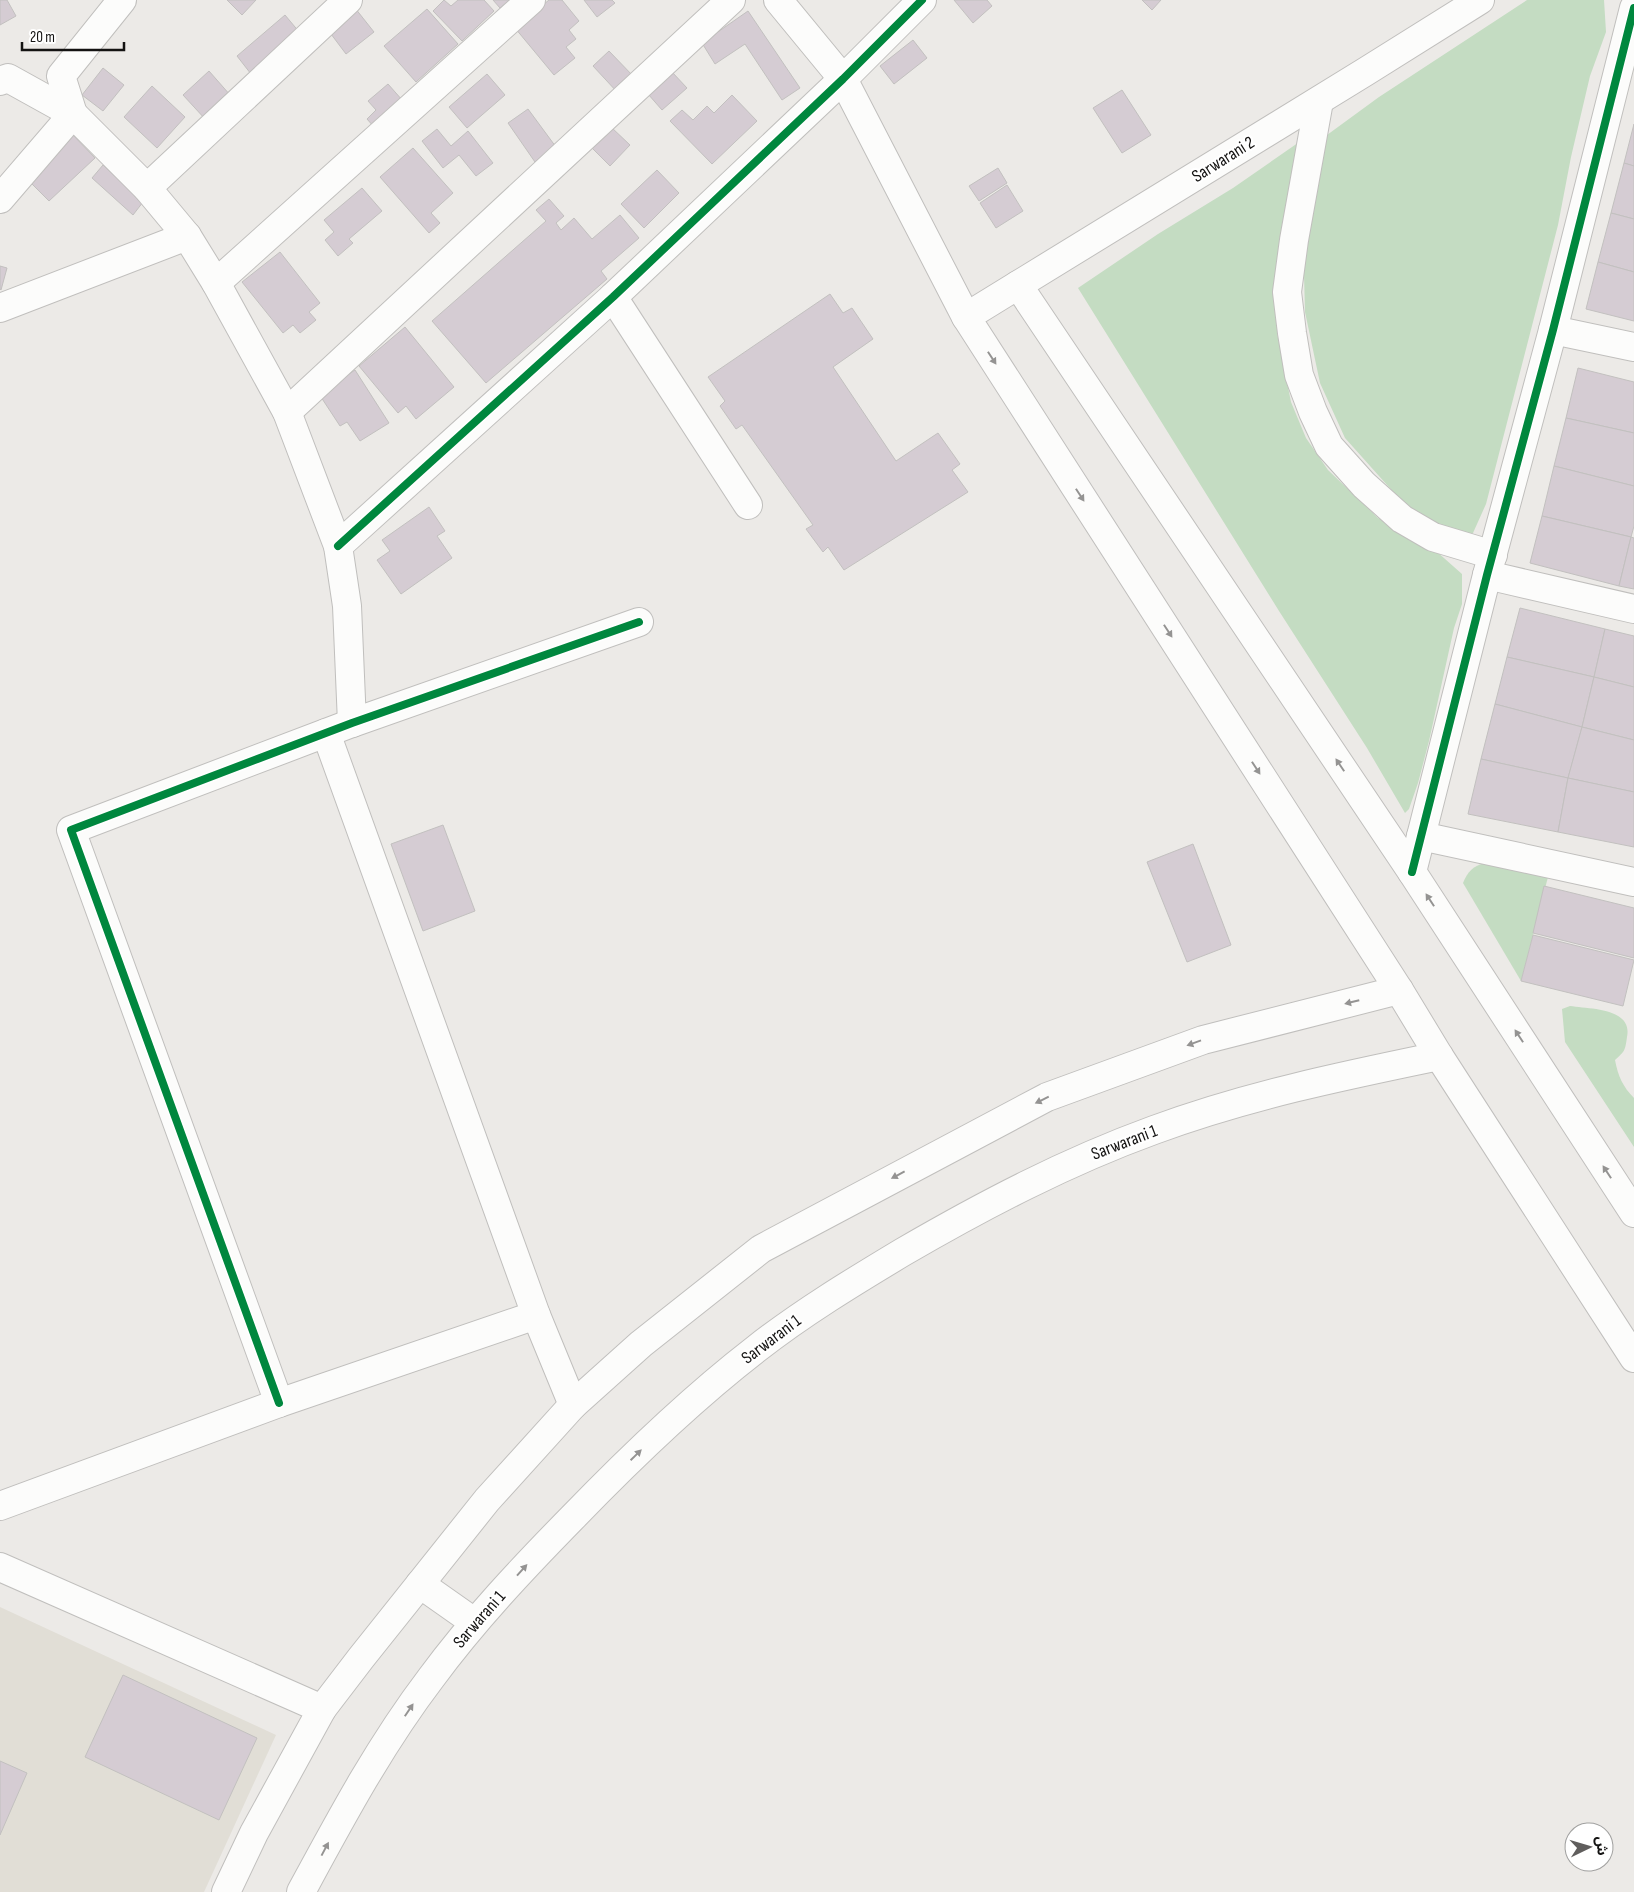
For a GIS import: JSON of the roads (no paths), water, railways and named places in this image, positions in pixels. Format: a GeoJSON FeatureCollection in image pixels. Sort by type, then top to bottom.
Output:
{"type":"FeatureCollection","features":[{"type":"Feature","properties":{"kind":"street"},"geometry":{"type":"LineString","coordinates":[[73,114],[61,76],[122,0]]}},
{"type":"Feature","properties":{"kind":"street"},"geometry":{"type":"LineString","coordinates":[[147,188],[348,0]]}},
{"type":"Feature","properties":{"kind":"street"},"geometry":{"type":"LineString","coordinates":[[216,283],[531,0]]}},
{"type":"Feature","properties":{"kind":"street"},"geometry":{"type":"LineString","coordinates":[[287,412],[732,0]]}},
{"type":"Feature","properties":{"kind":"street"},"geometry":{"type":"LineString","coordinates":[[778,0],[843,79],[966,317],[1634,1358]]}},
{"type":"Feature","properties":{"kind":"street"},"geometry":{"type":"LineString","coordinates":[[338,546],[613,297],[843,79],[922,0]]}},
{"type":"Feature","properties":{"kind":"street","name":"Sarwarani 2"},"geometry":{"type":"LineString","coordinates":[[966,317],[1480,0]]}},
{"type":"Feature","properties":{"kind":"street"},"geometry":{"type":"LineString","coordinates":[[1412,872],[1490,565],[1554,330],[1625,84],[1634,8]]}},
{"type":"Feature","properties":{"kind":"street"},"geometry":{"type":"LineString","coordinates":[[0,80],[8,78],[73,114],[147,188],[187,236],[216,283],[287,412],[338,546],[348,606],[352,722]]}},
{"type":"Feature","properties":{"kind":"street"},"geometry":{"type":"LineString","coordinates":[[1319,101],[1294,240],[1287,292],[1299,375],[1313,412],[1329,446],[1364,485],[1402,519],[1433,537],[1490,565],[1634,609]]}},
{"type":"Feature","properties":{"kind":"street"},"geometry":{"type":"LineString","coordinates":[[0,199],[73,114]]}},
{"type":"Feature","properties":{"kind":"street"},"geometry":{"type":"LineString","coordinates":[[0,308],[187,236]]}},
{"type":"Feature","properties":{"kind":"street"},"geometry":{"type":"LineString","coordinates":[[1018,284],[1412,872],[1634,1213]]}},
{"type":"Feature","properties":{"kind":"street"},"geometry":{"type":"LineString","coordinates":[[613,297],[748,506]]}},
{"type":"Feature","properties":{"kind":"street"},"geometry":{"type":"LineString","coordinates":[[1554,330],[1634,348]]}},
{"type":"Feature","properties":{"kind":"street"},"geometry":{"type":"LineString","coordinates":[[279,1403],[71,830],[352,722],[639,622]]}},
{"type":"Feature","properties":{"kind":"street"},"geometry":{"type":"LineString","coordinates":[[326,733],[536,1315],[573,1405]]}},
{"type":"Feature","properties":{"kind":"street"},"geometry":{"type":"LineString","coordinates":[[1421,836],[1634,882]]}},
{"type":"Feature","properties":{"kind":"street"},"geometry":{"type":"LineString","coordinates":[[226,1892],[254,1833],[322,1709],[486,1500],[573,1405],[641,1344],[761,1249],[1047,1097],[1203,1040],[1399,990]]}},
{"type":"Feature","properties":{"kind":"street","name":"Sarwarani 1"},"geometry":{"type":"LineString","coordinates":[[302,1892],[344,1812],[378,1755],[430,1680],[474,1622],[599,1490],[661,1431],[755,1349],[875,1269],[953,1223],[1082,1158],[1154,1130],[1220,1108],[1299,1086],[1439,1056]]}},
{"type":"Feature","properties":{"kind":"street"},"geometry":{"type":"LineString","coordinates":[[0,1506],[279,1403],[536,1315]]}},
{"type":"Feature","properties":{"kind":"street"},"geometry":{"type":"LineString","coordinates":[[0,1567],[322,1709]]}},
{"type":"Feature","properties":{"kind":"street"},"geometry":{"type":"LineString","coordinates":[[420,1584],[474,1622]]}}]}
